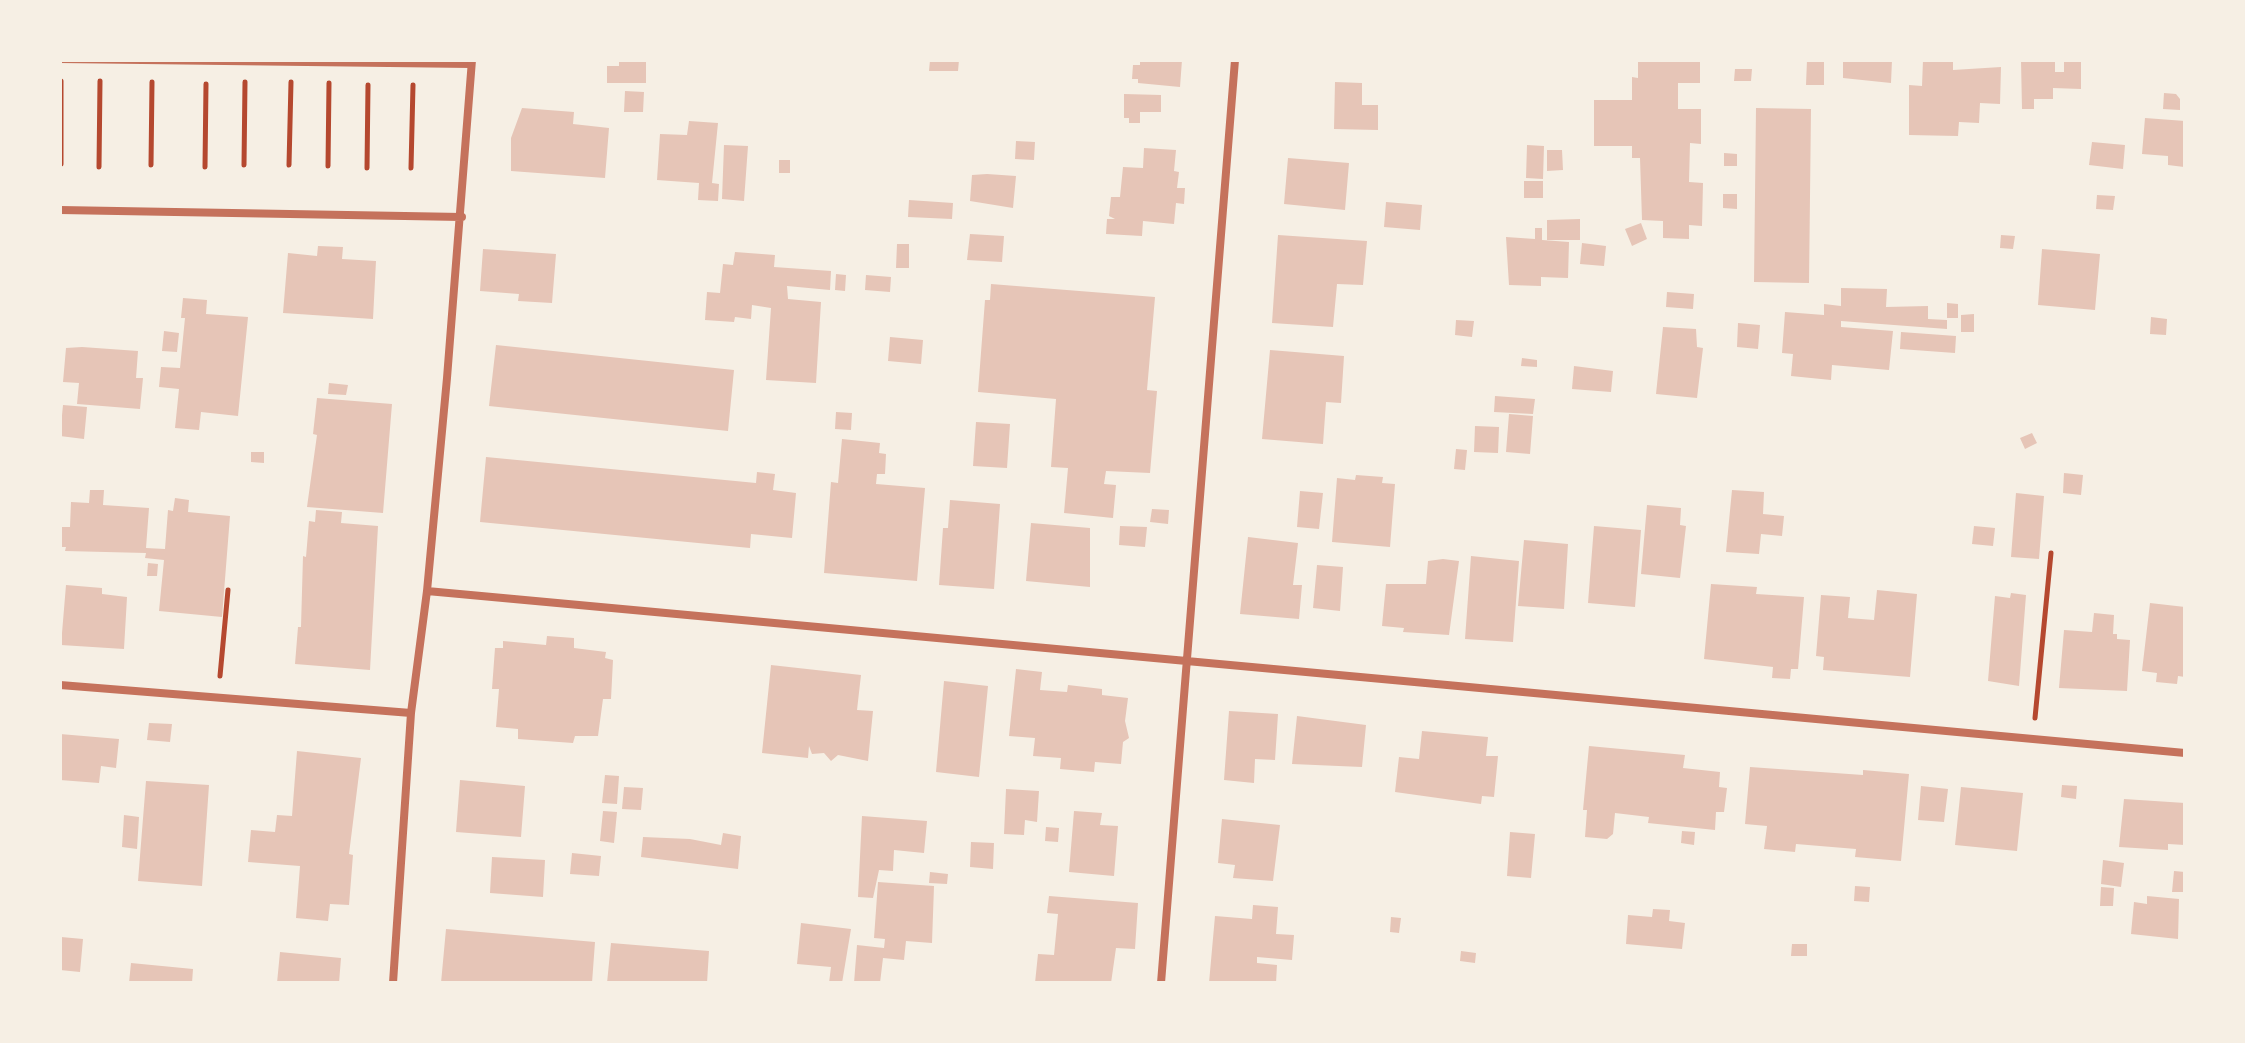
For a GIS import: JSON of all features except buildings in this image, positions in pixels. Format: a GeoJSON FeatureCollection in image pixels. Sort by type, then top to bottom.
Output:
{"type":"FeatureCollection","features":[{"type":"Feature","properties":{"kind":"street"},"geometry":{"type":"LineString","coordinates":[[1161,983],[1235,60]]}},
{"type":"Feature","properties":{"kind":"street"},"geometry":{"type":"LineString","coordinates":[[393,983],[411,713],[427,591],[462,217],[471,62]]}},
{"type":"Feature","properties":{"kind":"street"},"geometry":{"type":"LineString","coordinates":[[60,210],[462,217]]}},
{"type":"Feature","properties":{"kind":"street"},"geometry":{"type":"LineString","coordinates":[[427,591],[2185,753]]}},
{"type":"Feature","properties":{"kind":"street"},"geometry":{"type":"LineString","coordinates":[[60,685],[411,713]]}},
{"type":"Feature","properties":{"kind":"lane"},"geometry":{"type":"LineString","coordinates":[[61,60],[368,64],[471,62]]}},
{"type":"Feature","properties":{"kind":"path"},"geometry":{"type":"LineString","coordinates":[[61,60],[61,164]]}},
{"type":"Feature","properties":{"kind":"path"},"geometry":{"type":"LineString","coordinates":[[99,167],[101,61]]}},
{"type":"Feature","properties":{"kind":"path"},"geometry":{"type":"LineString","coordinates":[[151,165],[153,62]]}},
{"type":"Feature","properties":{"kind":"path"},"geometry":{"type":"LineString","coordinates":[[205,167],[206,62]]}},
{"type":"Feature","properties":{"kind":"path"},"geometry":{"type":"LineString","coordinates":[[244,165],[245,63]]}},
{"type":"Feature","properties":{"kind":"path"},"geometry":{"type":"LineString","coordinates":[[289,165],[291,63]]}},
{"type":"Feature","properties":{"kind":"path"},"geometry":{"type":"LineString","coordinates":[[328,166],[330,63]]}},
{"type":"Feature","properties":{"kind":"path"},"geometry":{"type":"LineString","coordinates":[[367,168],[368,64]]}},
{"type":"Feature","properties":{"kind":"path"},"geometry":{"type":"LineString","coordinates":[[411,168],[413,64]]}},
{"type":"Feature","properties":{"kind":"path"},"geometry":{"type":"LineString","coordinates":[[2033,738],[2051,553]]}},
{"type":"Feature","properties":{"kind":"path"},"geometry":{"type":"LineString","coordinates":[[218,697],[228,590]]}}]}
